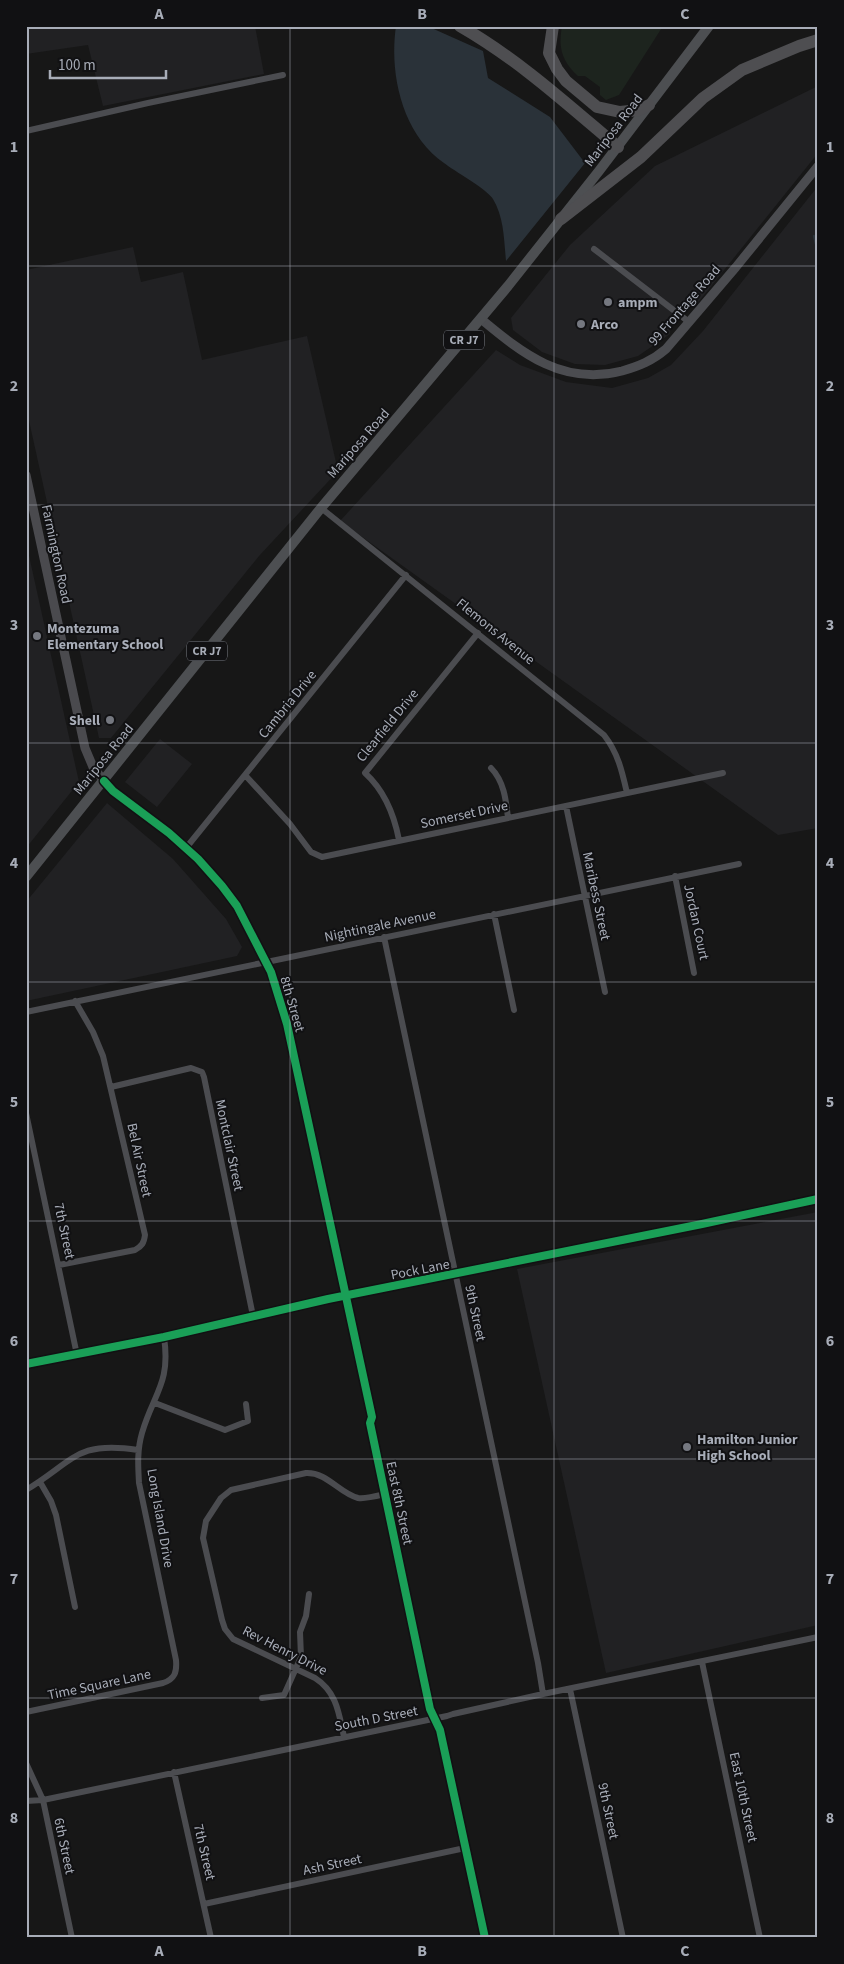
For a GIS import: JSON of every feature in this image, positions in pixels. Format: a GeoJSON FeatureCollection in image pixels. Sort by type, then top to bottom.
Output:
{"type":"FeatureCollection","features":[{"type":"Feature","properties":{"kind":"highway"},"geometry":{"type":"LineString","coordinates":[[460,26],[494,46],[535,76],[618,147]]}},
{"type":"Feature","properties":{"kind":"highway"},"geometry":{"type":"LineString","coordinates":[[553,26],[549,53],[557,69],[566,81],[597,107],[620,112],[639,110],[649,105]]}},
{"type":"Feature","properties":{"kind":"highway"},"geometry":{"type":"LineString","coordinates":[[561,219],[641,157],[703,98],[742,70],[818,40]]}},
{"type":"Feature","properties":{"kind":"main road","name":"Mariposa Road"},"geometry":{"type":"LineString","coordinates":[[26,877],[321,508],[481,319],[618,147],[709,26]]}},
{"type":"Feature","properties":{"kind":"main road","name":"Farmington Road"},"geometry":{"type":"LineString","coordinates":[[26,475],[85,748],[92,766],[104,781]]}},
{"type":"Feature","properties":{"kind":"street"},"geometry":{"type":"LineString","coordinates":[[26,132],[148,103],[283,75]]}},
{"type":"Feature","properties":{"kind":"street","name":"99 Frontage Road"},"geometry":{"type":"LineString","coordinates":[[481,319],[531,357],[558,370],[581,375],[610,374],[655,359],[666,350],[818,166]]}},
{"type":"Feature","properties":{"kind":"street"},"geometry":{"type":"LineString","coordinates":[[594,249],[689,322]]}},
{"type":"Feature","properties":{"kind":"street","name":"Flemons Avenue"},"geometry":{"type":"LineString","coordinates":[[321,508],[604,735],[620,761],[628,793]]}},
{"type":"Feature","properties":{"kind":"street","name":"Cambria Drive"},"geometry":{"type":"LineString","coordinates":[[186,848],[406,575]]}},
{"type":"Feature","properties":{"kind":"street","name":"Clearfield Drive"},"geometry":{"type":"LineString","coordinates":[[399,840],[386,798],[365,773],[478,633]]}},
{"type":"Feature","properties":{"kind":"street"},"geometry":{"type":"LineString","coordinates":[[491,768],[496,773],[505,794],[508,818]]}},
{"type":"Feature","properties":{"kind":"street","name":"Somerset Drive"},"geometry":{"type":"LineString","coordinates":[[245,775],[290,824],[311,852],[318,857],[326,857],[399,840],[723,773]]}},
{"type":"Feature","properties":{"kind":"street","name":"8th Street"},"geometry":{"type":"LineString","coordinates":[[104,781],[113,791],[186,848],[222,886],[237,906],[271,972],[287,1024],[346,1296]]}},
{"type":"Feature","properties":{"kind":"street","name":"Maribess Street"},"geometry":{"type":"LineString","coordinates":[[566,806],[605,992]]}},
{"type":"Feature","properties":{"kind":"street","name":"Nightingale Avenue"},"geometry":{"type":"LineString","coordinates":[[26,1012],[739,864]]}},
{"type":"Feature","properties":{"kind":"street","name":"Jordan Court"},"geometry":{"type":"LineString","coordinates":[[675,876],[694,973]]}},
{"type":"Feature","properties":{"kind":"street"},"geometry":{"type":"LineString","coordinates":[[494,914],[514,1010]]}},
{"type":"Feature","properties":{"kind":"street","name":"9th Street"},"geometry":{"type":"LineString","coordinates":[[384,937],[538,1663],[542,1694]]}},
{"type":"Feature","properties":{"kind":"street","name":"Bel Air Street"},"geometry":{"type":"LineString","coordinates":[[59,1265],[135,1250],[144,1241],[145,1235],[104,1056],[75,1001]]}},
{"type":"Feature","properties":{"kind":"street","name":"Montclair Street"},"geometry":{"type":"LineString","coordinates":[[111,1086],[191,1068],[202,1072],[253,1316]]}},
{"type":"Feature","properties":{"kind":"street","name":"7th Street"},"geometry":{"type":"LineString","coordinates":[[26,1113],[77,1355]]}},
{"type":"Feature","properties":{"kind":"street","name":"Pock Lane"},"geometry":{"type":"LineString","coordinates":[[26,1364],[164,1337],[346,1296],[818,1199]]}},
{"type":"Feature","properties":{"kind":"street","name":"East 8th Street"},"geometry":{"type":"LineString","coordinates":[[346,1296],[372,1417],[370,1423],[433,1717],[442,1739],[485,1938]]}},
{"type":"Feature","properties":{"kind":"street","name":"Long Island Drive"},"geometry":{"type":"LineString","coordinates":[[164,1337],[166,1364],[164,1378],[142,1433],[138,1450],[139,1483],[176,1660],[174,1676]]}},
{"type":"Feature","properties":{"kind":"street"},"geometry":{"type":"LineString","coordinates":[[155,1403],[225,1430],[248,1421],[246,1404]]}},
{"type":"Feature","properties":{"kind":"street"},"geometry":{"type":"LineString","coordinates":[[26,1490],[40,1482],[62,1464],[85,1451],[109,1447],[138,1450]]}},
{"type":"Feature","properties":{"kind":"street","name":"Rev Henry Drive"},"geometry":{"type":"LineString","coordinates":[[344,1737],[338,1708],[328,1688],[315,1678],[238,1641],[225,1629],[204,1538],[206,1521],[221,1498],[231,1490],[312,1472],[357,1497],[362,1498],[385,1494]]}},
{"type":"Feature","properties":{"kind":"street"},"geometry":{"type":"LineString","coordinates":[[40,1482],[51,1501],[56,1516],[75,1607]]}},
{"type":"Feature","properties":{"kind":"street"},"geometry":{"type":"LineString","coordinates":[[262,1698],[284,1695],[296,1669],[301,1657],[300,1632],[306,1616],[309,1594]]}},
{"type":"Feature","properties":{"kind":"street","name":"South D Street"},"geometry":{"type":"LineString","coordinates":[[26,1801],[43,1800],[818,1637]]}},
{"type":"Feature","properties":{"kind":"street","name":"East 10th Street"},"geometry":{"type":"LineString","coordinates":[[702,1662],[760,1938]]}},
{"type":"Feature","properties":{"kind":"street","name":"Time Square Lane"},"geometry":{"type":"LineString","coordinates":[[26,1712],[163,1683],[174,1676]]}},
{"type":"Feature","properties":{"kind":"street","name":"9th Street"},"geometry":{"type":"LineString","coordinates":[[570,1689],[623,1938]]}},
{"type":"Feature","properties":{"kind":"street","name":"6th Street"},"geometry":{"type":"LineString","coordinates":[[26,1763],[43,1800],[72,1938]]}},
{"type":"Feature","properties":{"kind":"street","name":"7th Street"},"geometry":{"type":"LineString","coordinates":[[174,1772],[211,1938]]}},
{"type":"Feature","properties":{"kind":"street","name":"Ash Street"},"geometry":{"type":"LineString","coordinates":[[204,1904],[465,1848]]}},
{"type":"Feature","properties":{"kind":"shaded area"},"geometry":{"type":"Polygon","coordinates":[[[26,26],[255,26],[264,74],[103,106],[88,45],[26,54],[26,26]]]}},
{"type":"Feature","properties":{"kind":"shaded area"},"geometry":{"type":"Polygon","coordinates":[[[396,26],[427,26],[483,51],[488,78],[550,117],[585,163],[506,261],[501,221],[493,199],[484,190],[430,151],[418,136],[409,120],[397,83],[394,44],[396,26]]]}},
{"type":"Feature","properties":{"kind":"shaded area"},"geometry":{"type":"Polygon","coordinates":[[[562,26],[663,26],[619,95],[606,100],[600,95],[600,87],[585,76],[578,76],[568,65],[561,48],[562,26]]]}},
{"type":"Feature","properties":{"kind":"shaded area"},"geometry":{"type":"Polygon","coordinates":[[[818,86],[818,153],[696,305],[688,305],[671,319],[670,334],[638,356],[605,365],[575,364],[542,352],[513,330],[511,318],[570,245],[655,166],[818,86]]]}},
{"type":"Feature","properties":{"kind":"shaded area"},"geometry":{"type":"Polygon","coordinates":[[[818,186],[818,828],[778,835],[340,521],[496,350],[520,365],[566,382],[612,388],[648,378],[671,365],[703,331],[818,186]]]}},
{"type":"Feature","properties":{"kind":"shaded area"},"geometry":{"type":"Polygon","coordinates":[[[133,247],[141,282],[183,272],[202,360],[307,336],[338,471],[259,556],[111,738],[99,738],[26,407],[26,270],[133,247]]]}},
{"type":"Feature","properties":{"kind":"shaded area"},"geometry":{"type":"Polygon","coordinates":[[[26,542],[79,782],[26,848],[26,542]]]}},
{"type":"Feature","properties":{"kind":"shaded area"},"geometry":{"type":"Polygon","coordinates":[[[160,739],[192,764],[157,807],[125,782],[160,739]]]}},
{"type":"Feature","properties":{"kind":"shaded area"},"geometry":{"type":"Polygon","coordinates":[[[107,803],[173,859],[226,919],[242,947],[237,956],[26,1001],[26,902],[107,803]]]}},
{"type":"Feature","properties":{"kind":"shaded area","name":"Hamilton Junior High School"},"geometry":{"type":"Polygon","coordinates":[[[818,1212],[818,1625],[606,1673],[517,1269],[818,1212]]]}},
{"type":"Feature","properties":{"kind":"waterway"},"geometry":{"type":"LineString","coordinates":[[814,236],[818,252]]}},
{"type":"Feature","properties":{"kind":"cycle path"},"geometry":{"type":"LineString","coordinates":[[104,781],[113,791],[169,833],[198,859],[222,886],[237,906],[271,972],[287,1024],[372,1417],[370,1423],[430,1709],[440,1730],[485,1938]]}},
{"type":"Feature","properties":{"kind":"cycle path"},"geometry":{"type":"LineString","coordinates":[[26,1364],[164,1337],[328,1299],[818,1199]]}},
{"type":"Feature","properties":{"kind":"place","name":"ampm"},"geometry":{"type":"Point","coordinates":[608,302]}},
{"type":"Feature","properties":{"kind":"place","name":"Arco"},"geometry":{"type":"Point","coordinates":[581,324]}},
{"type":"Feature","properties":{"kind":"place","name":"Montezuma Elementary School"},"geometry":{"type":"Point","coordinates":[37,636]}},
{"type":"Feature","properties":{"kind":"place","name":"Shell"},"geometry":{"type":"Point","coordinates":[110,720]}},
{"type":"Feature","properties":{"kind":"place","name":"Hamilton Junior High School"},"geometry":{"type":"Point","coordinates":[687,1447]}}]}
